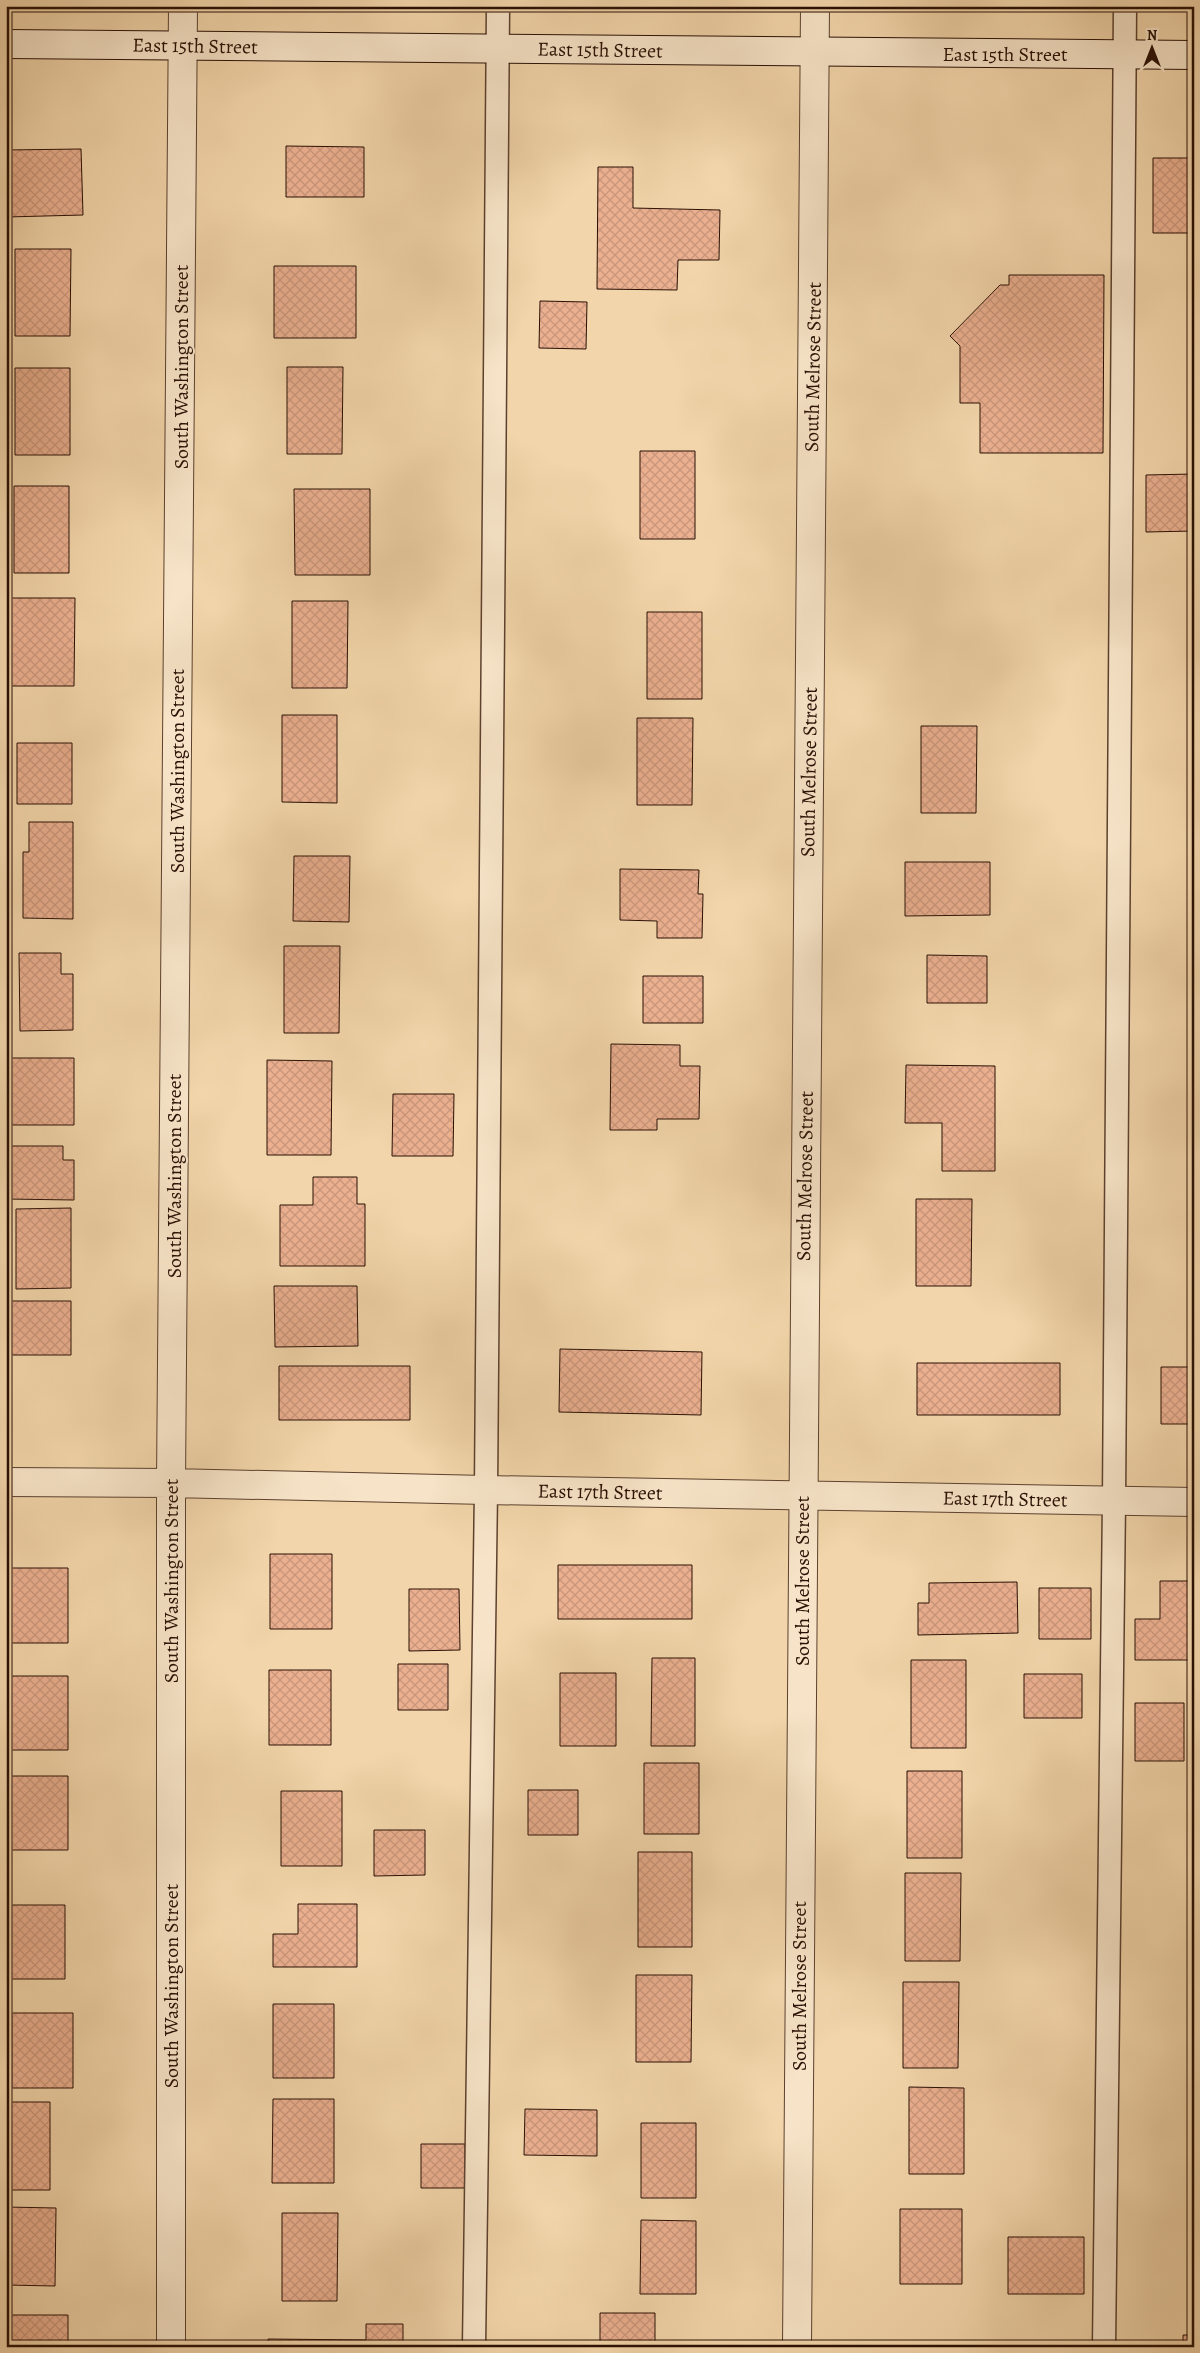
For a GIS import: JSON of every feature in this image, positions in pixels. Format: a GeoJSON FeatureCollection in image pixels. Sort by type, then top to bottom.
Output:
{"type":"FeatureCollection","features":[{"type":"Feature","properties":{"kind":"street","name":"South Washington Street"},"geometry":{"type":"LineString","coordinates":[[171,2347],[171,1483],[183,6]]}},
{"type":"Feature","properties":{"kind":"street","name":"South Melrose Street"},"geometry":{"type":"LineString","coordinates":[[797,2347],[802,1496],[815,6]]}},
{"type":"Feature","properties":{"kind":"street","name":"East 15th Street"},"geometry":{"type":"LineString","coordinates":[[6,44],[1194,55]]}},
{"type":"Feature","properties":{"kind":"street","name":"East 17th Street"},"geometry":{"type":"LineString","coordinates":[[6,1482],[171,1483],[1194,1502]]}},
{"type":"Feature","properties":{"kind":"lane"},"geometry":{"type":"LineString","coordinates":[[474,2347],[486,1490],[498,6]]}},
{"type":"Feature","properties":{"kind":"lane"},"geometry":{"type":"LineString","coordinates":[[1104,2347],[1114,1501],[1125,6]]}},
{"type":"Feature","properties":{"kind":"building"},"geometry":{"type":"Polygon","coordinates":[[[286,146],[364,147],[364,197],[286,197],[286,146]]]}},
{"type":"Feature","properties":{"kind":"building"},"geometry":{"type":"Polygon","coordinates":[[[81,149],[83,215],[6,217],[6,150],[81,149]]]}},
{"type":"Feature","properties":{"kind":"building"},"geometry":{"type":"Polygon","coordinates":[[[1153,158],[1194,158],[1194,233],[1153,233],[1153,158]]]}},
{"type":"Feature","properties":{"kind":"building"},"geometry":{"type":"Polygon","coordinates":[[[598,167],[633,167],[633,208],[720,210],[719,260],[678,260],[677,290],[597,289],[598,167]]]}},
{"type":"Feature","properties":{"kind":"building"},"geometry":{"type":"Polygon","coordinates":[[[15,249],[71,249],[70,336],[15,336],[15,249]]]}},
{"type":"Feature","properties":{"kind":"building"},"geometry":{"type":"Polygon","coordinates":[[[274,266],[356,266],[356,338],[274,338],[274,266]]]}},
{"type":"Feature","properties":{"kind":"building"},"geometry":{"type":"Polygon","coordinates":[[[1009,275],[1104,275],[1103,453],[980,453],[980,403],[960,403],[960,346],[950,336],[1000,285],[1009,285],[1009,275]]]}},
{"type":"Feature","properties":{"kind":"building"},"geometry":{"type":"Polygon","coordinates":[[[540,301],[587,302],[586,349],[539,348],[540,301]]]}},
{"type":"Feature","properties":{"kind":"building"},"geometry":{"type":"Polygon","coordinates":[[[287,367],[343,367],[342,454],[287,454],[287,367]]]}},
{"type":"Feature","properties":{"kind":"building"},"geometry":{"type":"Polygon","coordinates":[[[15,368],[70,368],[70,455],[15,455],[15,368]]]}},
{"type":"Feature","properties":{"kind":"building"},"geometry":{"type":"Polygon","coordinates":[[[640,451],[695,451],[695,539],[640,539],[640,451]]]}},
{"type":"Feature","properties":{"kind":"building"},"geometry":{"type":"Polygon","coordinates":[[[1194,474],[1194,531],[1146,532],[1146,475],[1194,474]]]}},
{"type":"Feature","properties":{"kind":"building"},"geometry":{"type":"Polygon","coordinates":[[[14,486],[69,486],[69,573],[14,573],[14,486]]]}},
{"type":"Feature","properties":{"kind":"building"},"geometry":{"type":"Polygon","coordinates":[[[294,489],[370,489],[370,575],[295,575],[294,489]]]}},
{"type":"Feature","properties":{"kind":"building"},"geometry":{"type":"Polygon","coordinates":[[[6,598],[75,598],[74,686],[6,686],[6,598]]]}},
{"type":"Feature","properties":{"kind":"building"},"geometry":{"type":"Polygon","coordinates":[[[292,601],[348,601],[347,688],[292,688],[292,601]]]}},
{"type":"Feature","properties":{"kind":"building"},"geometry":{"type":"Polygon","coordinates":[[[647,612],[702,612],[702,699],[647,699],[647,612]]]}},
{"type":"Feature","properties":{"kind":"building"},"geometry":{"type":"Polygon","coordinates":[[[282,715],[337,715],[337,803],[282,802],[282,715]]]}},
{"type":"Feature","properties":{"kind":"building"},"geometry":{"type":"Polygon","coordinates":[[[637,718],[693,718],[692,805],[637,805],[637,718]]]}},
{"type":"Feature","properties":{"kind":"building"},"geometry":{"type":"Polygon","coordinates":[[[921,726],[977,726],[976,813],[921,813],[921,726]]]}},
{"type":"Feature","properties":{"kind":"building"},"geometry":{"type":"Polygon","coordinates":[[[17,743],[72,743],[72,804],[17,804],[17,743]]]}},
{"type":"Feature","properties":{"kind":"building"},"geometry":{"type":"Polygon","coordinates":[[[29,822],[73,822],[73,919],[23,918],[23,852],[29,852],[29,822]]]}},
{"type":"Feature","properties":{"kind":"building"},"geometry":{"type":"Polygon","coordinates":[[[294,856],[350,856],[349,922],[293,921],[294,856]]]}},
{"type":"Feature","properties":{"kind":"building"},"geometry":{"type":"Polygon","coordinates":[[[905,862],[990,862],[990,915],[905,916],[905,862]]]}},
{"type":"Feature","properties":{"kind":"building"},"geometry":{"type":"Polygon","coordinates":[[[620,869],[699,870],[698,894],[703,894],[702,938],[657,938],[657,921],[620,920],[620,869]]]}},
{"type":"Feature","properties":{"kind":"building"},"geometry":{"type":"Polygon","coordinates":[[[284,946],[340,946],[339,1033],[284,1033],[284,946]]]}},
{"type":"Feature","properties":{"kind":"building"},"geometry":{"type":"Polygon","coordinates":[[[19,953],[61,953],[61,974],[73,974],[73,1030],[20,1031],[19,953]]]}},
{"type":"Feature","properties":{"kind":"building"},"geometry":{"type":"Polygon","coordinates":[[[927,955],[987,956],[987,1003],[927,1003],[927,955]]]}},
{"type":"Feature","properties":{"kind":"building"},"geometry":{"type":"Polygon","coordinates":[[[643,976],[703,976],[703,1023],[643,1023],[643,976]]]}},
{"type":"Feature","properties":{"kind":"building"},"geometry":{"type":"Polygon","coordinates":[[[611,1044],[680,1045],[680,1066],[700,1066],[699,1119],[657,1119],[657,1130],[610,1130],[611,1044]]]}},
{"type":"Feature","properties":{"kind":"building"},"geometry":{"type":"Polygon","coordinates":[[[6,1058],[74,1058],[74,1125],[6,1125],[6,1058]]]}},
{"type":"Feature","properties":{"kind":"building"},"geometry":{"type":"Polygon","coordinates":[[[267,1060],[332,1061],[331,1155],[267,1155],[267,1060]]]}},
{"type":"Feature","properties":{"kind":"building"},"geometry":{"type":"Polygon","coordinates":[[[906,1065],[995,1066],[995,1171],[942,1171],[942,1123],[905,1123],[906,1065]]]}},
{"type":"Feature","properties":{"kind":"building"},"geometry":{"type":"Polygon","coordinates":[[[393,1094],[454,1094],[453,1156],[392,1156],[393,1094]]]}},
{"type":"Feature","properties":{"kind":"building"},"geometry":{"type":"Polygon","coordinates":[[[6,1146],[63,1146],[63,1160],[74,1160],[74,1200],[6,1199],[6,1146]]]}},
{"type":"Feature","properties":{"kind":"building"},"geometry":{"type":"Polygon","coordinates":[[[313,1177],[357,1177],[357,1204],[365,1204],[365,1266],[280,1266],[280,1205],[313,1205],[313,1177]]]}},
{"type":"Feature","properties":{"kind":"building"},"geometry":{"type":"Polygon","coordinates":[[[916,1199],[972,1199],[971,1286],[916,1286],[916,1199]]]}},
{"type":"Feature","properties":{"kind":"building"},"geometry":{"type":"Polygon","coordinates":[[[71,1208],[71,1288],[16,1289],[16,1209],[71,1208]]]}},
{"type":"Feature","properties":{"kind":"building"},"geometry":{"type":"Polygon","coordinates":[[[274,1286],[357,1286],[358,1346],[275,1347],[274,1286]]]}},
{"type":"Feature","properties":{"kind":"building"},"geometry":{"type":"Polygon","coordinates":[[[6,1301],[71,1301],[71,1355],[10,1355],[10,1422],[6,1422],[6,1301]]]}},
{"type":"Feature","properties":{"kind":"building"},"geometry":{"type":"Polygon","coordinates":[[[560,1349],[702,1352],[701,1415],[559,1412],[560,1349]]]}},
{"type":"Feature","properties":{"kind":"building"},"geometry":{"type":"Polygon","coordinates":[[[917,1363],[1060,1363],[1060,1415],[917,1415],[917,1363]]]}},
{"type":"Feature","properties":{"kind":"building"},"geometry":{"type":"Polygon","coordinates":[[[279,1366],[410,1366],[410,1420],[279,1420],[279,1366]]]}},
{"type":"Feature","properties":{"kind":"building"},"geometry":{"type":"Polygon","coordinates":[[[1161,1367],[1194,1367],[1194,1424],[1161,1424],[1161,1367]]]}},
{"type":"Feature","properties":{"kind":"building"},"geometry":{"type":"Polygon","coordinates":[[[270,1554],[332,1554],[332,1629],[270,1629],[270,1554]]]}},
{"type":"Feature","properties":{"kind":"building"},"geometry":{"type":"Polygon","coordinates":[[[558,1565],[692,1565],[692,1619],[558,1619],[558,1565]]]}},
{"type":"Feature","properties":{"kind":"building"},"geometry":{"type":"Polygon","coordinates":[[[6,1568],[68,1568],[68,1643],[6,1643],[6,1568]]]}},
{"type":"Feature","properties":{"kind":"building"},"geometry":{"type":"Polygon","coordinates":[[[1160,1581],[1194,1581],[1194,1660],[1135,1660],[1135,1619],[1160,1619],[1160,1581]]]}},
{"type":"Feature","properties":{"kind":"building"},"geometry":{"type":"Polygon","coordinates":[[[1017,1582],[1018,1633],[918,1635],[918,1603],[929,1603],[929,1583],[1017,1582]]]}},
{"type":"Feature","properties":{"kind":"building"},"geometry":{"type":"Polygon","coordinates":[[[1039,1588],[1091,1588],[1091,1639],[1039,1639],[1039,1588]]]}},
{"type":"Feature","properties":{"kind":"building"},"geometry":{"type":"Polygon","coordinates":[[[409,1589],[459,1589],[460,1650],[409,1651],[409,1589]]]}},
{"type":"Feature","properties":{"kind":"building"},"geometry":{"type":"Polygon","coordinates":[[[652,1658],[695,1658],[695,1746],[651,1746],[652,1658]]]}},
{"type":"Feature","properties":{"kind":"building"},"geometry":{"type":"Polygon","coordinates":[[[911,1660],[966,1660],[966,1748],[911,1748],[911,1660]]]}},
{"type":"Feature","properties":{"kind":"building"},"geometry":{"type":"Polygon","coordinates":[[[398,1664],[448,1664],[448,1710],[398,1710],[398,1664]]]}},
{"type":"Feature","properties":{"kind":"building"},"geometry":{"type":"Polygon","coordinates":[[[269,1670],[331,1670],[331,1745],[269,1745],[269,1670]]]}},
{"type":"Feature","properties":{"kind":"building"},"geometry":{"type":"Polygon","coordinates":[[[560,1673],[616,1673],[616,1746],[560,1746],[560,1673]]]}},
{"type":"Feature","properties":{"kind":"building"},"geometry":{"type":"Polygon","coordinates":[[[1024,1674],[1082,1674],[1082,1718],[1024,1718],[1024,1674]]]}},
{"type":"Feature","properties":{"kind":"building"},"geometry":{"type":"Polygon","coordinates":[[[6,1676],[68,1676],[68,1750],[6,1750],[6,1676]]]}},
{"type":"Feature","properties":{"kind":"building"},"geometry":{"type":"Polygon","coordinates":[[[1135,1703],[1184,1703],[1184,1761],[1135,1761],[1135,1703]]]}},
{"type":"Feature","properties":{"kind":"building"},"geometry":{"type":"Polygon","coordinates":[[[644,1763],[699,1763],[699,1834],[644,1834],[644,1763]]]}},
{"type":"Feature","properties":{"kind":"building"},"geometry":{"type":"Polygon","coordinates":[[[907,1771],[962,1771],[962,1858],[907,1858],[907,1771]]]}},
{"type":"Feature","properties":{"kind":"building"},"geometry":{"type":"Polygon","coordinates":[[[6,1776],[68,1776],[68,1850],[6,1850],[6,1776]]]}},
{"type":"Feature","properties":{"kind":"building"},"geometry":{"type":"Polygon","coordinates":[[[528,1790],[578,1790],[578,1835],[528,1835],[528,1790]]]}},
{"type":"Feature","properties":{"kind":"building"},"geometry":{"type":"Polygon","coordinates":[[[281,1791],[342,1791],[342,1866],[281,1866],[281,1791]]]}},
{"type":"Feature","properties":{"kind":"building"},"geometry":{"type":"Polygon","coordinates":[[[374,1830],[425,1830],[425,1875],[374,1876],[374,1830]]]}},
{"type":"Feature","properties":{"kind":"building"},"geometry":{"type":"Polygon","coordinates":[[[638,1852],[692,1852],[692,1947],[638,1947],[638,1852]]]}},
{"type":"Feature","properties":{"kind":"building"},"geometry":{"type":"Polygon","coordinates":[[[905,1873],[961,1873],[960,1961],[905,1961],[905,1873]]]}},
{"type":"Feature","properties":{"kind":"building"},"geometry":{"type":"Polygon","coordinates":[[[298,1904],[357,1904],[357,1967],[273,1967],[273,1934],[298,1934],[298,1904]]]}},
{"type":"Feature","properties":{"kind":"building"},"geometry":{"type":"Polygon","coordinates":[[[6,1905],[65,1905],[65,1979],[6,1979],[6,1905]]]}},
{"type":"Feature","properties":{"kind":"building"},"geometry":{"type":"Polygon","coordinates":[[[636,1975],[692,1975],[691,2062],[636,2062],[636,1975]]]}},
{"type":"Feature","properties":{"kind":"building"},"geometry":{"type":"Polygon","coordinates":[[[903,1982],[959,1982],[958,2068],[903,2068],[903,1982]]]}},
{"type":"Feature","properties":{"kind":"building"},"geometry":{"type":"Polygon","coordinates":[[[273,2004],[334,2004],[334,2078],[273,2078],[273,2004]]]}},
{"type":"Feature","properties":{"kind":"building"},"geometry":{"type":"Polygon","coordinates":[[[12,2013],[73,2013],[73,2088],[12,2088],[12,2013]]]}},
{"type":"Feature","properties":{"kind":"building"},"geometry":{"type":"Polygon","coordinates":[[[909,2087],[964,2088],[964,2174],[909,2174],[909,2087]]]}},
{"type":"Feature","properties":{"kind":"building"},"geometry":{"type":"Polygon","coordinates":[[[273,2099],[334,2099],[334,2183],[272,2183],[273,2099]]]}},
{"type":"Feature","properties":{"kind":"building"},"geometry":{"type":"Polygon","coordinates":[[[6,2102],[50,2102],[50,2190],[6,2190],[6,2102]]]}},
{"type":"Feature","properties":{"kind":"building"},"geometry":{"type":"Polygon","coordinates":[[[525,2109],[597,2110],[597,2156],[524,2155],[525,2109]]]}},
{"type":"Feature","properties":{"kind":"building"},"geometry":{"type":"Polygon","coordinates":[[[641,2123],[696,2123],[696,2198],[641,2198],[641,2123]]]}},
{"type":"Feature","properties":{"kind":"building"},"geometry":{"type":"Polygon","coordinates":[[[421,2144],[465,2144],[465,2188],[421,2188],[421,2144]]]}},
{"type":"Feature","properties":{"kind":"building"},"geometry":{"type":"Polygon","coordinates":[[[6,2207],[56,2208],[55,2286],[6,2285],[6,2207]]]}},
{"type":"Feature","properties":{"kind":"building"},"geometry":{"type":"Polygon","coordinates":[[[900,2209],[962,2209],[962,2284],[900,2284],[900,2209]]]}},
{"type":"Feature","properties":{"kind":"building"},"geometry":{"type":"Polygon","coordinates":[[[282,2213],[338,2213],[337,2301],[282,2301],[282,2213]]]}},
{"type":"Feature","properties":{"kind":"building"},"geometry":{"type":"Polygon","coordinates":[[[641,2220],[696,2221],[696,2294],[640,2294],[641,2220]]]}},
{"type":"Feature","properties":{"kind":"building"},"geometry":{"type":"Polygon","coordinates":[[[1008,2237],[1084,2237],[1084,2294],[1008,2294],[1008,2237]]]}},
{"type":"Feature","properties":{"kind":"building"},"geometry":{"type":"Polygon","coordinates":[[[600,2313],[655,2313],[655,2342],[690,2342],[690,2347],[500,2347],[600,2346],[600,2313]]]}},
{"type":"Feature","properties":{"kind":"building"},"geometry":{"type":"Polygon","coordinates":[[[6,2315],[68,2315],[68,2347],[6,2347],[6,2315]]]}},
{"type":"Feature","properties":{"kind":"building"},"geometry":{"type":"Polygon","coordinates":[[[366,2324],[403,2324],[403,2347],[268,2347],[268,2339],[366,2340],[366,2324]]]}},
{"type":"Feature","properties":{"kind":"building"},"geometry":{"type":"Polygon","coordinates":[[[1183,2335],[1194,2335],[1194,2347],[1183,2347],[1183,2335]]]}},
{"type":"Feature","properties":{"kind":"building"},"geometry":{"type":"Polygon","coordinates":[[[1012,2345],[1012,2347],[896,2347],[896,2346],[1012,2345]]]}}]}
